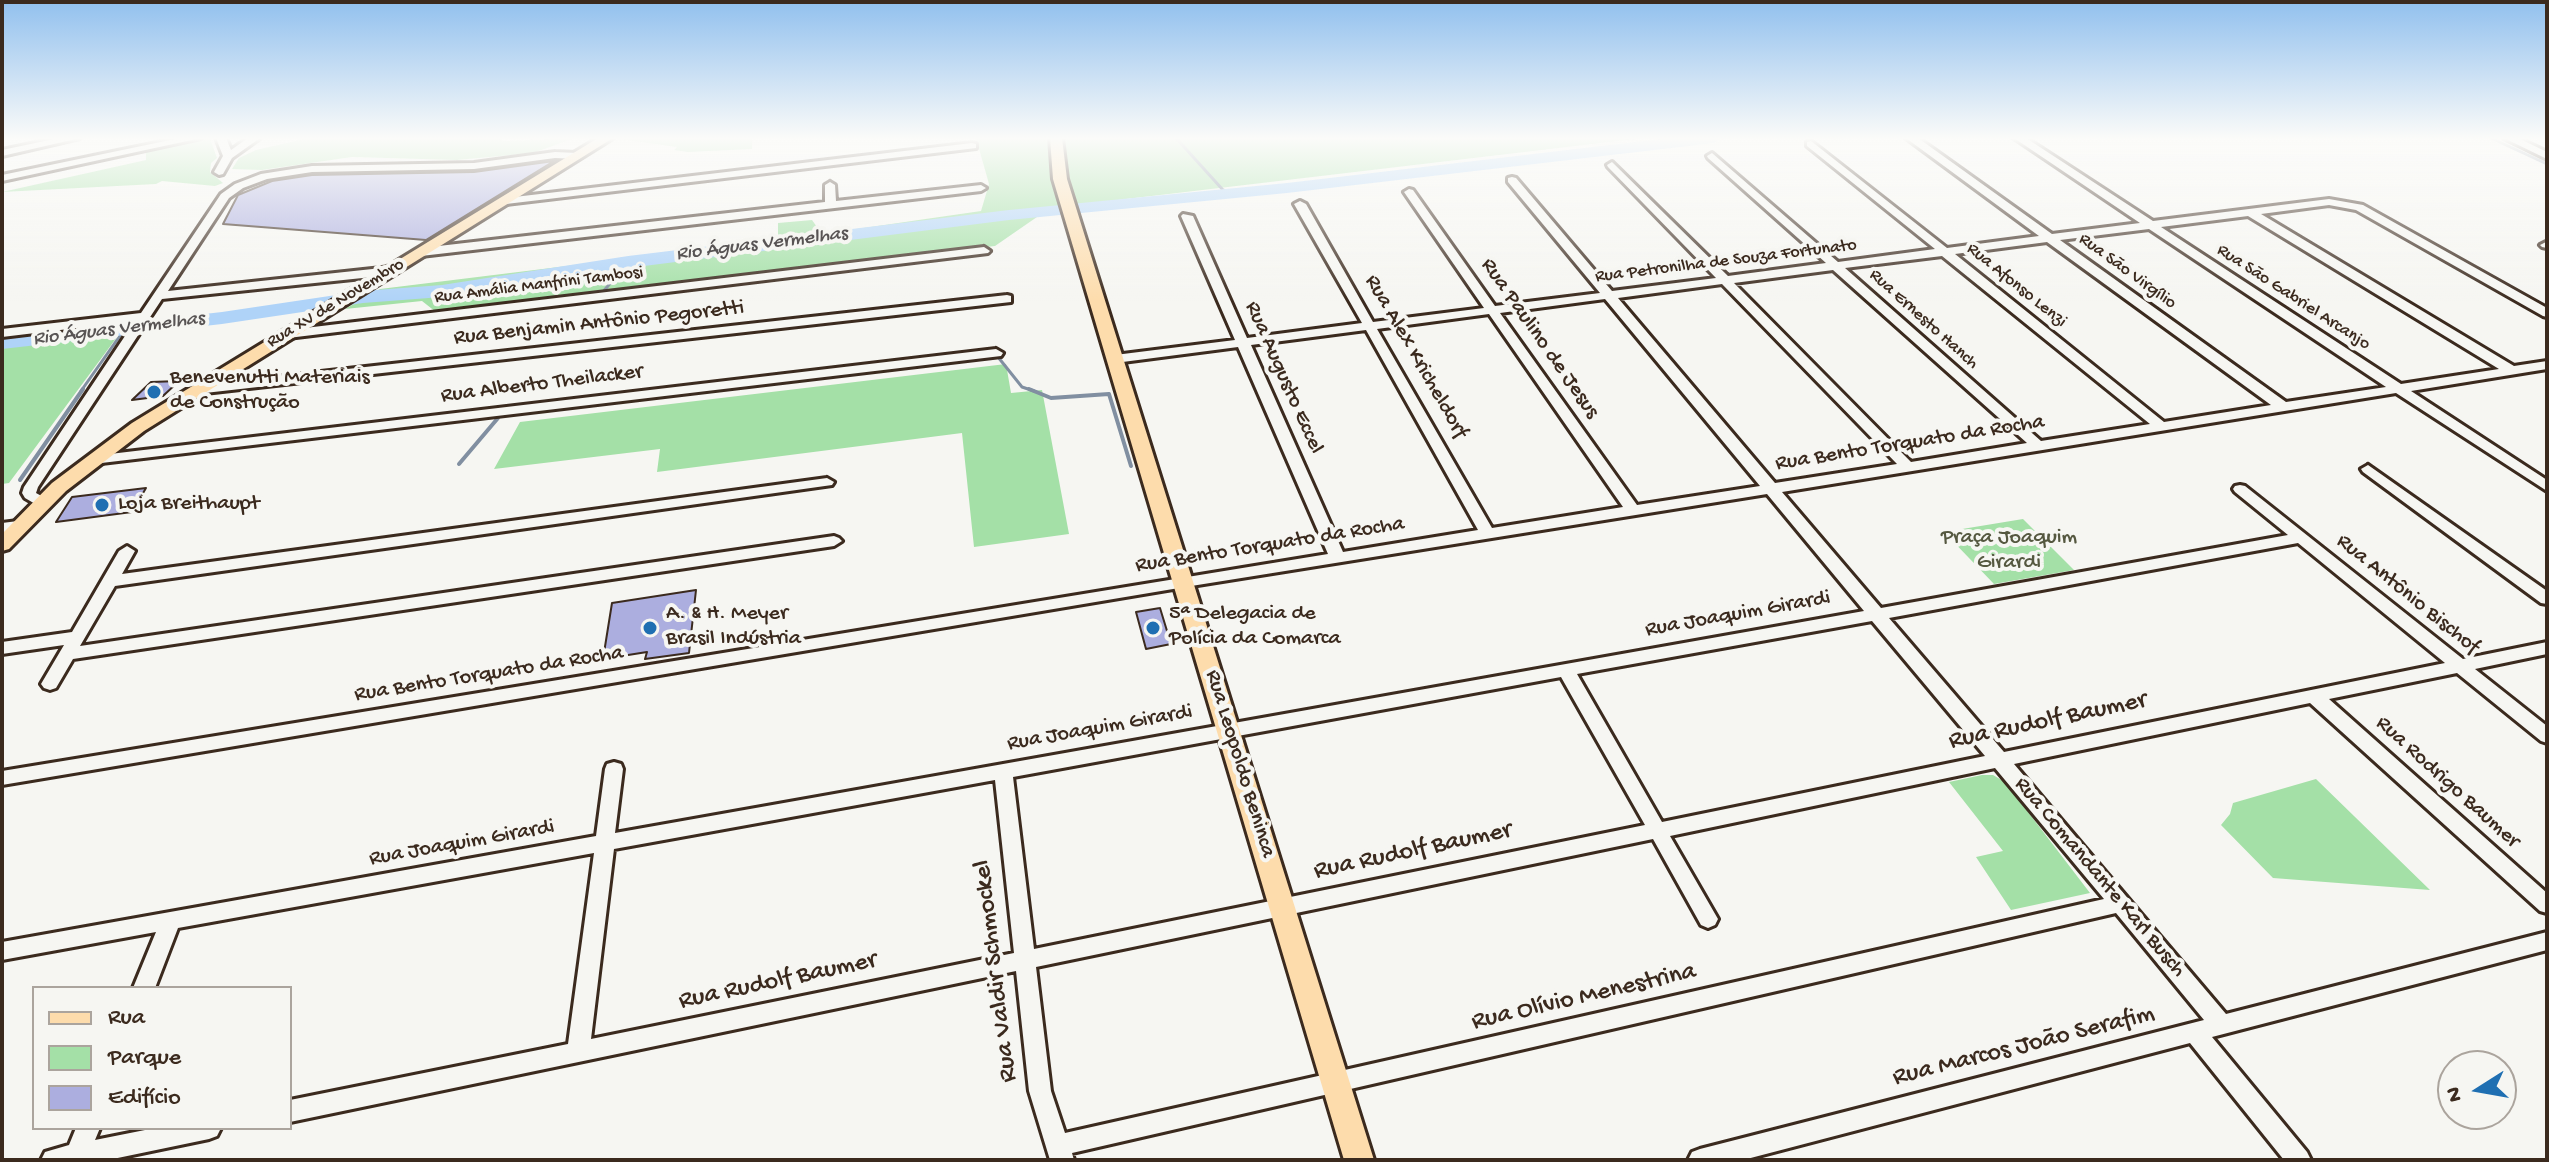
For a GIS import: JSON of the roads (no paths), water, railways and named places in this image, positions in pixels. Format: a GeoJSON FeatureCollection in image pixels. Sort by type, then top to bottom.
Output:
{"type":"FeatureCollection","features":[{"type":"Feature","properties":{"kind":"main road","name":"Rua XV de Novembro"},"geometry":{"type":"LineString","coordinates":[[2,545],[10,527],[93,460],[196,390],[520,192]]}},
{"type":"Feature","properties":{"kind":"main road","name":"Rua Leopoldo Beninca"},"geometry":{"type":"LineString","coordinates":[[1065,192],[1359,1160]]}},
{"type":"Feature","properties":{"kind":"street"},"geometry":{"type":"LineString","coordinates":[[42,502],[32,498],[29,493],[31,487],[230,192]]}},
{"type":"Feature","properties":{"kind":"street"},"geometry":{"type":"LineString","coordinates":[[506,201],[580,192]]}},
{"type":"Feature","properties":{"kind":"street"},"geometry":{"type":"LineString","coordinates":[[830,192],[831,205]]}},
{"type":"Feature","properties":{"kind":"street"},"geometry":{"type":"LineString","coordinates":[[421,252],[944,192]]}},
{"type":"Feature","properties":{"kind":"street","name":"Rua Paulino de Jesus"},"geometry":{"type":"LineString","coordinates":[[1409,192],[1633,511]]}},
{"type":"Feature","properties":{"kind":"street","name":"Rua Comandante Karl Busch"},"geometry":{"type":"LineString","coordinates":[[1522,192],[2222,1025]]}},
{"type":"Feature","properties":{"kind":"street"},"geometry":{"type":"LineString","coordinates":[[1639,192],[1908,467]]}},
{"type":"Feature","properties":{"kind":"street","name":"Rua Ernesto Hanch"},"geometry":{"type":"LineString","coordinates":[[1753,192],[2038,446]]}},
{"type":"Feature","properties":{"kind":"street","name":"Rua Afonso Lenzi"},"geometry":{"type":"LineString","coordinates":[[1870,192],[2162,427]]}},
{"type":"Feature","properties":{"kind":"street","name":"Rua São Virgílio"},"geometry":{"type":"LineString","coordinates":[[1986,192],[2283,407]]}},
{"type":"Feature","properties":{"kind":"street","name":"Rua São Gabriel Arcanjo"},"geometry":{"type":"LineString","coordinates":[[2101,192],[2547,487]]}},
{"type":"Feature","properties":{"kind":"street","name":"Rua Petronilha de Souza Fortunato"},"geometry":{"type":"LineString","coordinates":[[1115,359],[2250,212],[2342,203],[2359,207],[2547,313]]}},
{"type":"Feature","properties":{"kind":"street","name":"Rua Alex Kricheldorf"},"geometry":{"type":"LineString","coordinates":[[1300,204],[1488,534]]}},
{"type":"Feature","properties":{"kind":"street"},"geometry":{"type":"LineString","coordinates":[[2250,212],[2512,371]]}},
{"type":"Feature","properties":{"kind":"street","name":"Rua Augusto Eccel"},"geometry":{"type":"LineString","coordinates":[[1187,216],[1338,558]]}},
{"type":"Feature","properties":{"kind":"street","name":"Rua Amália Manfrini Tambosi"},"geometry":{"type":"LineString","coordinates":[[288,334],[984,251]]}},
{"type":"Feature","properties":{"kind":"street"},"geometry":{"type":"LineString","coordinates":[[159,296],[391,271]]}},
{"type":"Feature","properties":{"kind":"street","name":"Rua Benjamin Antônio Pegoretti"},"geometry":{"type":"LineString","coordinates":[[196,390],[1007,299]]}},
{"type":"Feature","properties":{"kind":"street"},"geometry":{"type":"LineString","coordinates":[[2,333],[140,324]]}},
{"type":"Feature","properties":{"kind":"street","name":"Rua Alberto Theilacker"},"geometry":{"type":"LineString","coordinates":[[93,460],[996,353]]}},
{"type":"Feature","properties":{"kind":"street","name":"Rua Bento Torquato da Rocha"},"geometry":{"type":"LineString","coordinates":[[2,778],[1185,582],[2547,365]]}},
{"type":"Feature","properties":{"kind":"street"},"geometry":{"type":"LineString","coordinates":[[2368,469],[2547,599]]}},
{"type":"Feature","properties":{"kind":"street"},"geometry":{"type":"LineString","coordinates":[[110,581],[827,482]]}},
{"type":"Feature","properties":{"kind":"street","name":"Rua Antônio Bischof"},"geometry":{"type":"LineString","coordinates":[[2240,489],[2547,736]]}},
{"type":"Feature","properties":{"kind":"street","name":"Rua Joaquim Girardi"},"geometry":{"type":"LineString","coordinates":[[2,951],[2301,538]]}},
{"type":"Feature","properties":{"kind":"street"},"geometry":{"type":"LineString","coordinates":[[68,654],[834,541]]}},
{"type":"Feature","properties":{"kind":"street"},"geometry":{"type":"LineString","coordinates":[[50,684],[127,551]]}},
{"type":"Feature","properties":{"kind":"street"},"geometry":{"type":"LineString","coordinates":[[2,648],[78,637]]}},
{"type":"Feature","properties":{"kind":"street","name":"Rua Rudolf Baumer"},"geometry":{"type":"LineString","coordinates":[[292,1111],[2547,648]]}},
{"type":"Feature","properties":{"kind":"street"},"geometry":{"type":"LineString","coordinates":[[1566,670],[1708,919]]}},
{"type":"Feature","properties":{"kind":"street","name":"Rua Rodrigo Baumer"},"geometry":{"type":"LineString","coordinates":[[2314,696],[2547,905]]}},
{"type":"Feature","properties":{"kind":"street"},"geometry":{"type":"LineString","coordinates":[[578,1052],[614,769]]}},
{"type":"Feature","properties":{"kind":"street","name":"Rua Valdir Schmockel"},"geometry":{"type":"LineString","coordinates":[[1003,771],[1040,1091],[1061,1153]]}},
{"type":"Feature","properties":{"kind":"street","name":"Rua Olívio Menestrina"},"geometry":{"type":"LineString","coordinates":[[1061,1153],[1335,1084],[2120,904]]}},
{"type":"Feature","properties":{"kind":"street"},"geometry":{"type":"LineString","coordinates":[[145,986],[171,921]]}},
{"type":"Feature","properties":{"kind":"street","name":"Rua Marcos João Serafim"},"geometry":{"type":"LineString","coordinates":[[1700,1160],[2547,941]]}},
{"type":"Feature","properties":{"kind":"street"},"geometry":{"type":"LineString","coordinates":[[2194,1032],[2299,1160]]}},
{"type":"Feature","properties":{"kind":"street"},"geometry":{"type":"LineString","coordinates":[[77,1155],[87,1130]]}},
{"type":"Feature","properties":{"kind":"street"},"geometry":{"type":"LineString","coordinates":[[53,1160],[199,1130]]}},
{"type":"Feature","properties":{"kind":"waterway","name":"Rio Águas Vermelhas"},"geometry":{"type":"LineString","coordinates":[[2,343],[222,318],[363,297],[442,291],[628,262],[1009,215],[1243,192]]}},
{"type":"Feature","properties":{"kind":"waterway"},"geometry":{"type":"LineString","coordinates":[[602,293],[628,262]]}},
{"type":"Feature","properties":{"kind":"waterway"},"geometry":{"type":"LineString","coordinates":[[81,391],[124,330]]}},
{"type":"Feature","properties":{"kind":"waterway"},"geometry":{"type":"LineString","coordinates":[[718,390],[998,357],[1022,387],[1033,391]]}},
{"type":"Feature","properties":{"kind":"waterway"},"geometry":{"type":"LineString","coordinates":[[20,480],[83,389]]}},
{"type":"Feature","properties":{"kind":"waterway"},"geometry":{"type":"LineString","coordinates":[[718,390],[724,389]]}},
{"type":"Feature","properties":{"kind":"waterway"},"geometry":{"type":"LineString","coordinates":[[1029,389],[1033,391]]}},
{"type":"Feature","properties":{"kind":"waterway"},"geometry":{"type":"LineString","coordinates":[[137,459],[718,390]]}},
{"type":"Feature","properties":{"kind":"waterway"},"geometry":{"type":"LineString","coordinates":[[707,391],[718,390]]}},
{"type":"Feature","properties":{"kind":"waterway"},"geometry":{"type":"LineString","coordinates":[[1033,391],[1051,398],[1109,394],[1131,466]]}},
{"type":"Feature","properties":{"kind":"waterway"},"geometry":{"type":"LineString","coordinates":[[459,464],[498,418]]}},
{"type":"Feature","properties":{"kind":"place","name":"Benevenutti Materiais de Construção"},"geometry":{"type":"Point","coordinates":[154,392]}},
{"type":"Feature","properties":{"kind":"place","name":"Loja Breithaupt"},"geometry":{"type":"Point","coordinates":[102,505]}},
{"type":"Feature","properties":{"kind":"place","name":"A. & H. Meyer Brasil Indústria"},"geometry":{"type":"Point","coordinates":[650,628]}},
{"type":"Feature","properties":{"kind":"place","name":"5ª Delegacia de Polícia da Comarca"},"geometry":{"type":"Point","coordinates":[1153,628]}},
{"type":"Feature","properties":{"kind":"park label","name":"Praça Joaquim Girardi"},"geometry":{"type":"Point","coordinates":[2009,552]}}]}
